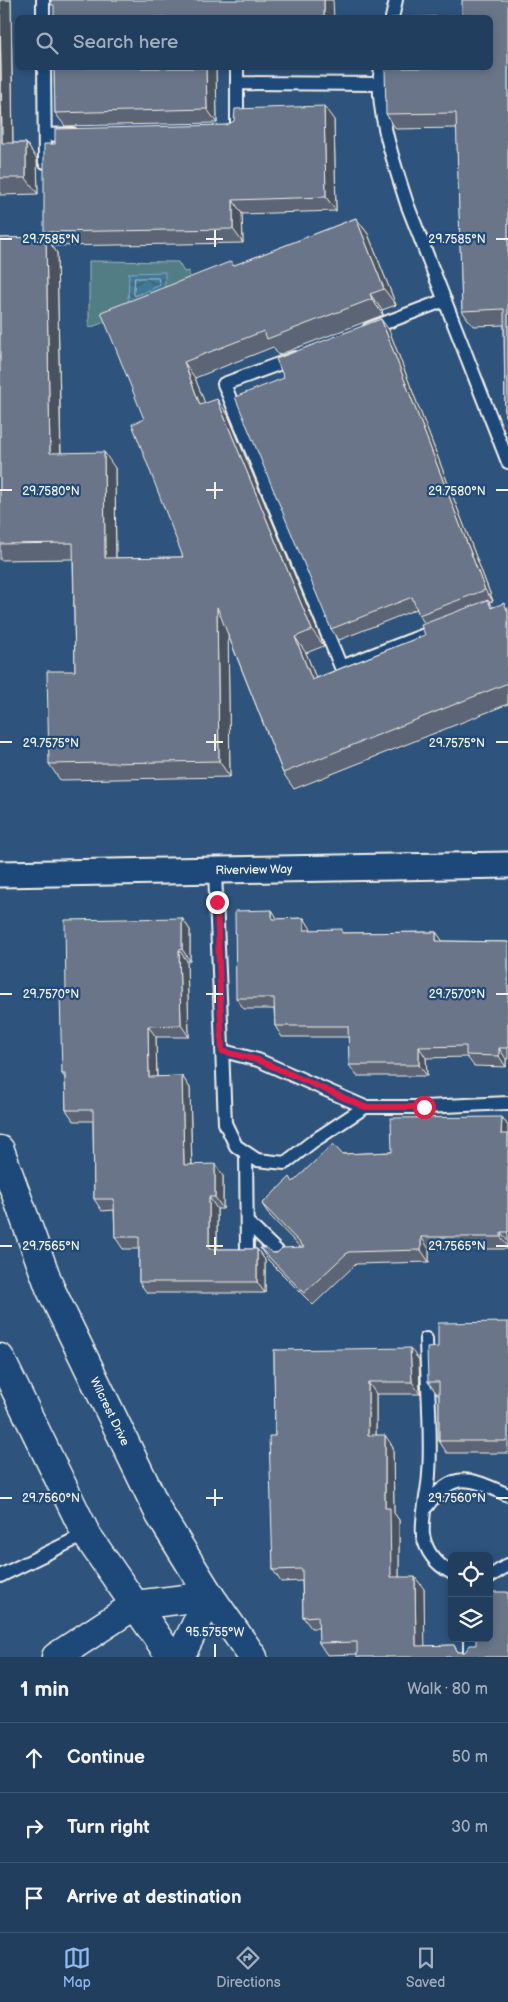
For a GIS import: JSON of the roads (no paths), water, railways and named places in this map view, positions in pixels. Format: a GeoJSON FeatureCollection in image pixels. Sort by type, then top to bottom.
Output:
{"type":"FeatureCollection","features":[{"type":"Feature","properties":{"kind":"main road","name":"Wilcrest Drive"},"geometry":{"type":"LineString","coordinates":[[0,1150],[50,1288],[160,1515],[210,1596],[253,1657]]}},
{"type":"Feature","properties":{"kind":"main road"},"geometry":{"type":"LineString","coordinates":[[2,1366],[86,1534],[171,1657]]}},
{"type":"Feature","properties":{"kind":"main road"},"geometry":{"type":"LineString","coordinates":[[56,1657],[135,1605],[210,1596]]}},
{"type":"Feature","properties":{"kind":"main road"},"geometry":{"type":"LineString","coordinates":[[180,1657],[210,1596]]}},
{"type":"Feature","properties":{"kind":"street","name":"Riverview Way"},"geometry":{"type":"LineString","coordinates":[[0,874],[508,865]]}},
{"type":"Feature","properties":{"kind":"lane"},"geometry":{"type":"LineString","coordinates":[[43,0],[43,15]]}},
{"type":"Feature","properties":{"kind":"lane"},"geometry":{"type":"LineString","coordinates":[[393,15],[396,0]]}},
{"type":"Feature","properties":{"kind":"lane"},"geometry":{"type":"LineString","coordinates":[[44,70],[46,173]]}},
{"type":"Feature","properties":{"kind":"lane"},"geometry":{"type":"LineString","coordinates":[[227,132],[237,132],[237,70]]}},
{"type":"Feature","properties":{"kind":"lane"},"geometry":{"type":"LineString","coordinates":[[381,70],[378,84],[393,160],[408,204],[508,462]]}},
{"type":"Feature","properties":{"kind":"lane"},"geometry":{"type":"LineString","coordinates":[[238,83],[378,84]]}},
{"type":"Feature","properties":{"kind":"lane"},"geometry":{"type":"LineString","coordinates":[[45,135],[83,134]]}},
{"type":"Feature","properties":{"kind":"lane"},"geometry":{"type":"LineString","coordinates":[[353,335],[445,300]]}},
{"type":"Feature","properties":{"kind":"lane"},"geometry":{"type":"LineString","coordinates":[[307,353],[224,384],[341,667],[455,624]]}},
{"type":"Feature","properties":{"kind":"lane"},"geometry":{"type":"LineString","coordinates":[[216,871],[225,1123],[236,1146],[257,1160],[285,1163],[312,1142],[365,1107]]}},
{"type":"Feature","properties":{"kind":"lane"},"geometry":{"type":"LineString","coordinates":[[222,1051],[258,1060],[365,1107],[424,1107],[508,1103]]}},
{"type":"Feature","properties":{"kind":"lane"},"geometry":{"type":"LineString","coordinates":[[246,1153],[247,1252]]}},
{"type":"Feature","properties":{"kind":"lane"},"geometry":{"type":"LineString","coordinates":[[247,1222],[283,1257]]}},
{"type":"Feature","properties":{"kind":"lane"},"geometry":{"type":"LineString","coordinates":[[426,1340],[430,1473],[423,1521],[423,1535],[427,1548],[434,1560],[448,1570]]}},
{"type":"Feature","properties":{"kind":"lane"},"geometry":{"type":"LineString","coordinates":[[426,1508],[436,1494],[457,1480],[467,1479],[508,1496]]}},
{"type":"Feature","properties":{"kind":"lane"},"geometry":{"type":"LineString","coordinates":[[0,1576],[86,1534]]}},
{"type":"Feature","properties":{"kind":"lane"},"geometry":{"type":"LineString","coordinates":[[493,1574],[508,1565]]}},
{"type":"Feature","properties":{"kind":"lane"},"geometry":{"type":"LineString","coordinates":[[470,1642],[470,1657]]}},
{"type":"Feature","properties":{"kind":"water"},"geometry":{"type":"Polygon","coordinates":[[[165,272],[165,289],[128,305],[129,273],[165,272]]]}}]}
